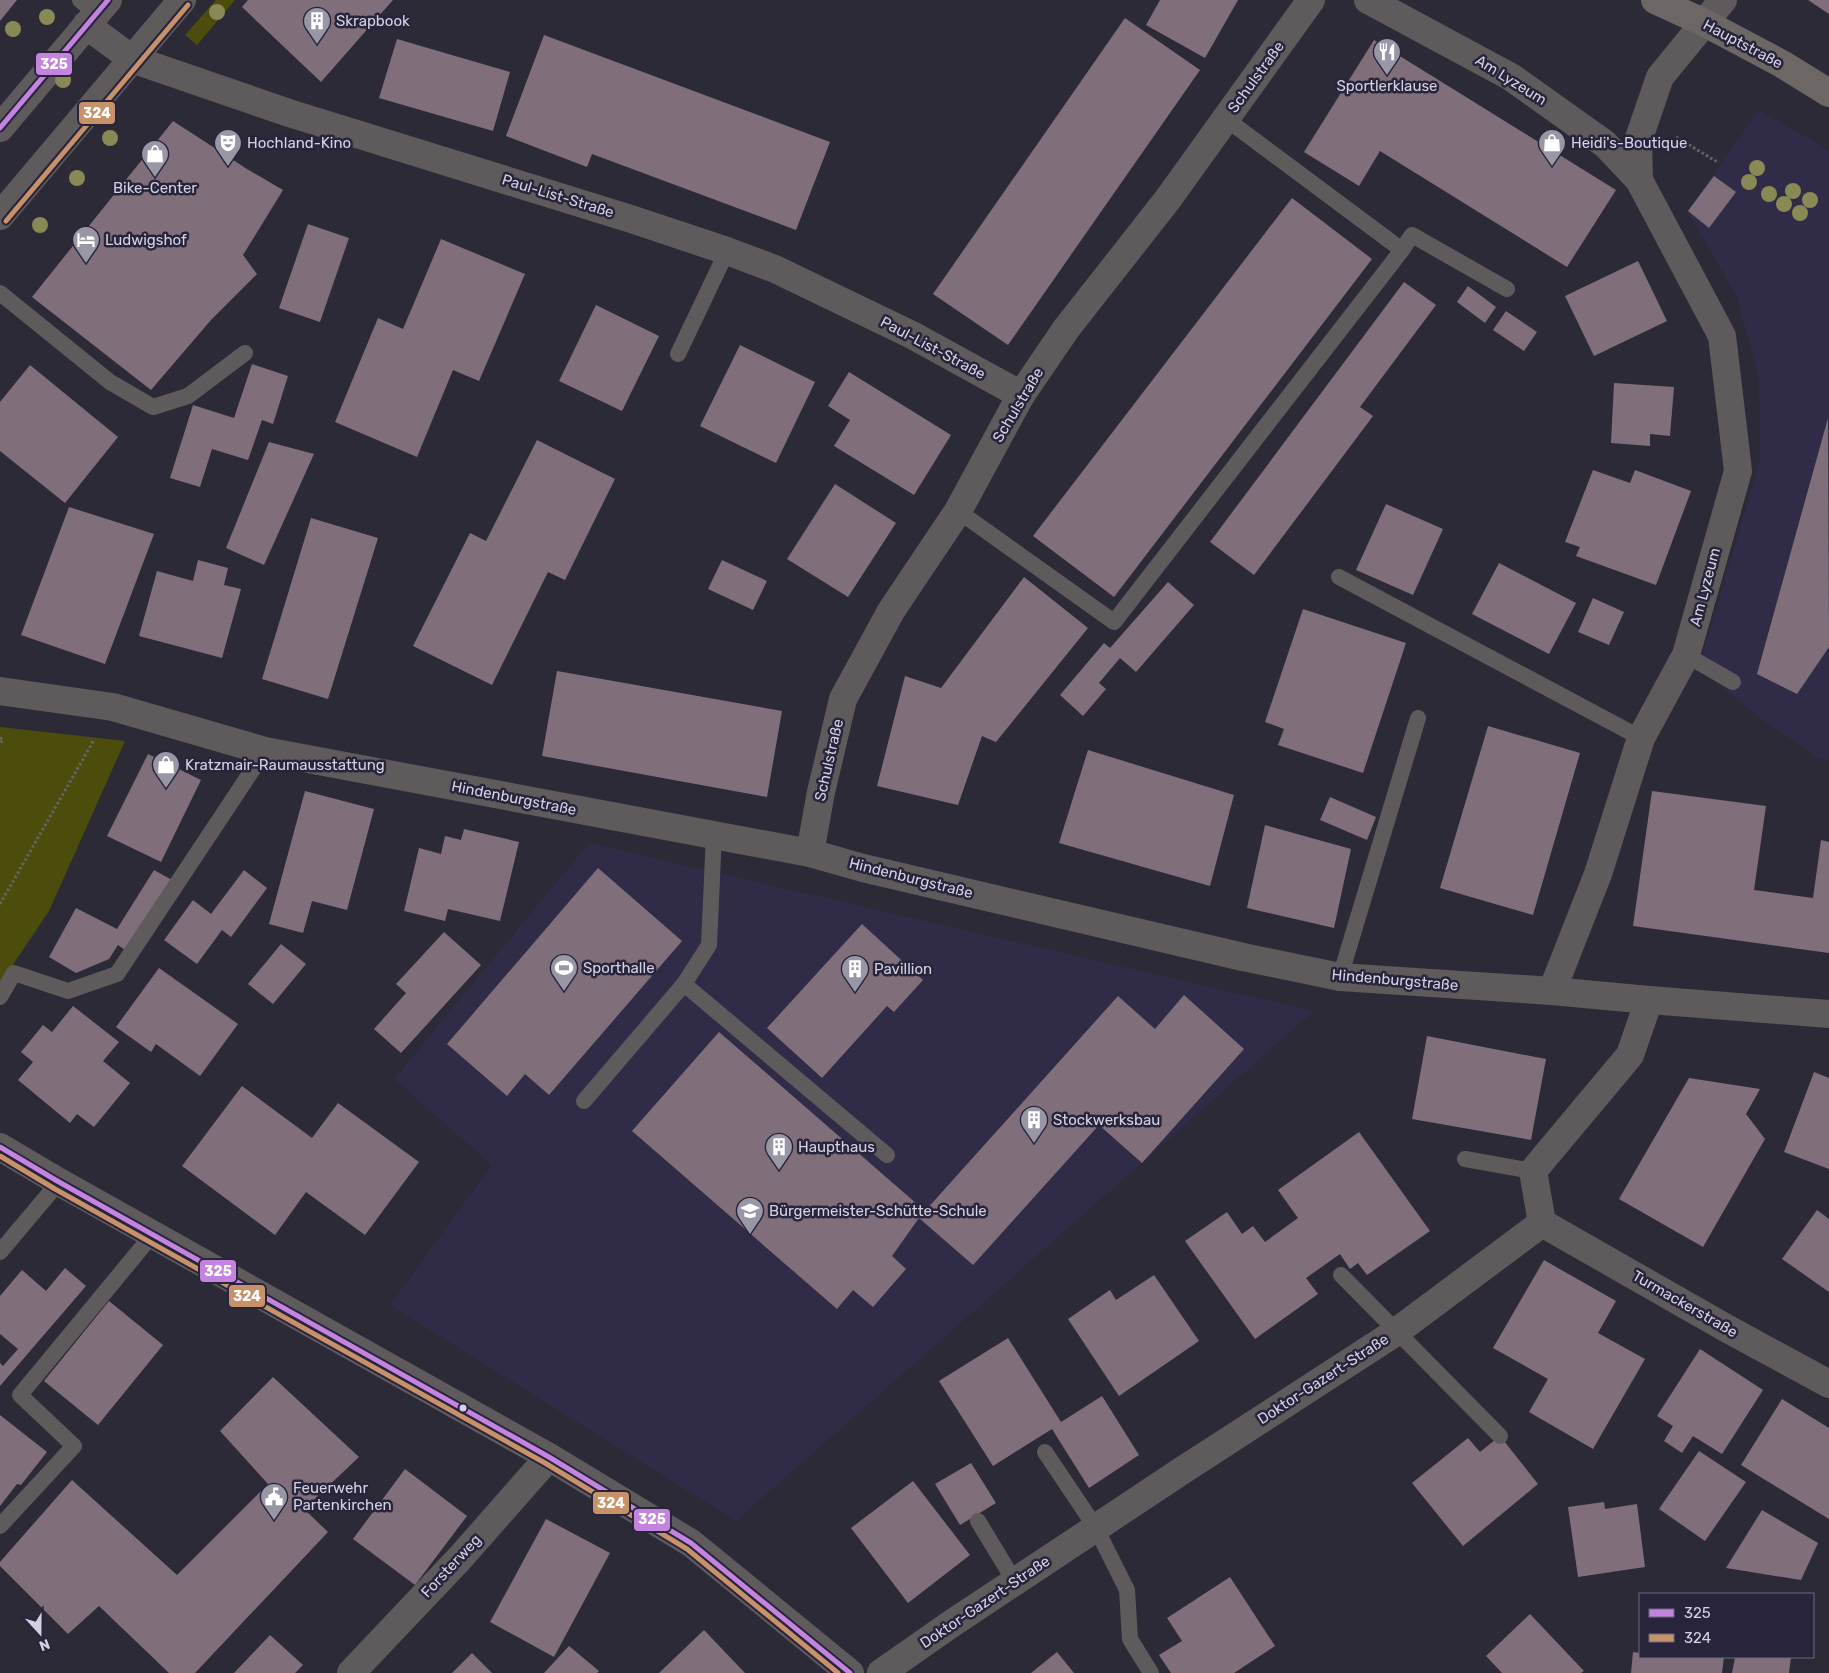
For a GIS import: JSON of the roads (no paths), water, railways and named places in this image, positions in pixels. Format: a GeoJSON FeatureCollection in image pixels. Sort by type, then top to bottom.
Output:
{"type":"FeatureCollection","features":[{"type":"Feature","properties":{"kind":"main road","name":"Hauptstraße"},"geometry":{"type":"LineString","coordinates":[[1655,0],[1705,23],[1782,64],[1829,93]]}},
{"type":"Feature","properties":{"kind":"street"},"geometry":{"type":"LineString","coordinates":[[0,216],[182,0]]}},
{"type":"Feature","properties":{"kind":"street","name":"Schulstraße"},"geometry":{"type":"LineString","coordinates":[[810,853],[821,792],[843,699],[892,611],[958,511],[1021,395],[1066,329],[1168,199],[1311,0]]}},
{"type":"Feature","properties":{"kind":"street","name":"Am Lyzeum"},"geometry":{"type":"LineString","coordinates":[[1368,0],[1511,77],[1605,144],[1639,180],[1722,336],[1738,471],[1686,656],[1642,738],[1598,874],[1552,991]]}},
{"type":"Feature","properties":{"kind":"street","name":"Am Lyzeum"},"geometry":{"type":"LineString","coordinates":[[1639,180],[1638,141],[1660,77],[1723,0]]}},
{"type":"Feature","properties":{"kind":"street"},"geometry":{"type":"LineString","coordinates":[[0,128],[92,10]]}},
{"type":"Feature","properties":{"kind":"street","name":"Paul-List-Straße"},"geometry":{"type":"LineString","coordinates":[[92,10],[132,59],[289,114],[631,219],[727,251],[775,270],[912,334],[1021,395]]}},
{"type":"Feature","properties":{"kind":"street","name":"Hindenburgstraße"},"geometry":{"type":"LineString","coordinates":[[0,691],[113,707],[265,751],[810,853],[863,868],[1243,957],[1340,977],[1552,991],[1829,1014]]}},
{"type":"Feature","properties":{"kind":"street"},"geometry":{"type":"LineString","coordinates":[[1542,1223],[1533,1171],[1630,1055],[1649,1000]]}},
{"type":"Feature","properties":{"kind":"street"},"geometry":{"type":"LineString","coordinates":[[0,1147],[549,1458],[691,1543],[850,1673]]}},
{"type":"Feature","properties":{"kind":"street","name":"Doktor-Gazert-Straße"},"geometry":{"type":"LineString","coordinates":[[881,1673],[1096,1528],[1396,1332],[1542,1223]]}},
{"type":"Feature","properties":{"kind":"street","name":"Turmackerstraße"},"geometry":{"type":"LineString","coordinates":[[1542,1223],[1726,1328],[1829,1384]]}},
{"type":"Feature","properties":{"kind":"street","name":"Forsterweg"},"geometry":{"type":"LineString","coordinates":[[351,1673],[460,1558],[549,1458]]}},
{"type":"Feature","properties":{"kind":"lane"},"geometry":{"type":"LineString","coordinates":[[1226,119],[1402,250]]}},
{"type":"Feature","properties":{"kind":"lane"},"geometry":{"type":"LineString","coordinates":[[958,511],[1114,622],[1402,250],[1412,234],[1507,289]]}},
{"type":"Feature","properties":{"kind":"lane"},"geometry":{"type":"LineString","coordinates":[[678,354],[727,251]]}},
{"type":"Feature","properties":{"kind":"lane"},"geometry":{"type":"LineString","coordinates":[[0,293],[110,382],[153,407],[188,396],[245,353]]}},
{"type":"Feature","properties":{"kind":"lane"},"geometry":{"type":"LineString","coordinates":[[1339,577],[1642,738]]}},
{"type":"Feature","properties":{"kind":"lane"},"geometry":{"type":"LineString","coordinates":[[1686,656],[1733,682]]}},
{"type":"Feature","properties":{"kind":"lane"},"geometry":{"type":"LineString","coordinates":[[1340,977],[1418,718]]}},
{"type":"Feature","properties":{"kind":"lane"},"geometry":{"type":"LineString","coordinates":[[0,997],[14,973],[68,991],[118,974],[265,751]]}},
{"type":"Feature","properties":{"kind":"lane"},"geometry":{"type":"LineString","coordinates":[[584,1101],[684,984],[709,945],[714,834]]}},
{"type":"Feature","properties":{"kind":"lane"},"geometry":{"type":"LineString","coordinates":[[684,984],[887,1155]]}},
{"type":"Feature","properties":{"kind":"lane"},"geometry":{"type":"LineString","coordinates":[[1465,1159],[1533,1171]]}},
{"type":"Feature","properties":{"kind":"lane"},"geometry":{"type":"LineString","coordinates":[[0,1252],[59,1182]]}},
{"type":"Feature","properties":{"kind":"lane"},"geometry":{"type":"LineString","coordinates":[[0,1526],[74,1446],[20,1395],[153,1234]]}},
{"type":"Feature","properties":{"kind":"lane"},"geometry":{"type":"LineString","coordinates":[[1341,1275],[1500,1436]]}},
{"type":"Feature","properties":{"kind":"lane"},"geometry":{"type":"LineString","coordinates":[[1045,1452],[1096,1528],[1126,1590],[1130,1639],[1151,1673]]}},
{"type":"Feature","properties":{"kind":"lane"},"geometry":{"type":"LineString","coordinates":[[978,1521],[1015,1582]]}},
{"type":"Feature","properties":{"kind":"place","name":"Skrapbook"},"geometry":{"type":"Point","coordinates":[317,45]}},
{"type":"Feature","properties":{"kind":"place","name":"Sportlerklause"},"geometry":{"type":"Point","coordinates":[1387,76]}},
{"type":"Feature","properties":{"kind":"place","name":"Hochland-Kino"},"geometry":{"type":"Point","coordinates":[228,167]}},
{"type":"Feature","properties":{"kind":"place","name":"Heidi's-Boutique"},"geometry":{"type":"Point","coordinates":[1552,167]}},
{"type":"Feature","properties":{"kind":"place","name":"Bike-Center"},"geometry":{"type":"Point","coordinates":[155,178]}},
{"type":"Feature","properties":{"kind":"place","name":"Ludwigshof"},"geometry":{"type":"Point","coordinates":[86,264]}},
{"type":"Feature","properties":{"kind":"place","name":"Kratzmair-Raumausstattung"},"geometry":{"type":"Point","coordinates":[166,789]}},
{"type":"Feature","properties":{"kind":"place","name":"Sporthalle"},"geometry":{"type":"Point","coordinates":[564,992]}},
{"type":"Feature","properties":{"kind":"place","name":"Pavillion"},"geometry":{"type":"Point","coordinates":[855,993]}},
{"type":"Feature","properties":{"kind":"place","name":"Stockwerksbau"},"geometry":{"type":"Point","coordinates":[1034,1144]}},
{"type":"Feature","properties":{"kind":"place","name":"Haupthaus"},"geometry":{"type":"Point","coordinates":[779,1171]}},
{"type":"Feature","properties":{"kind":"place","name":"Bürgermeister-Schütte-Schule"},"geometry":{"type":"Point","coordinates":[750,1235]}},
{"type":"Feature","properties":{"kind":"place","name":"Feuerwehr Partenkirchen"},"geometry":{"type":"Point","coordinates":[274,1521]}}]}
